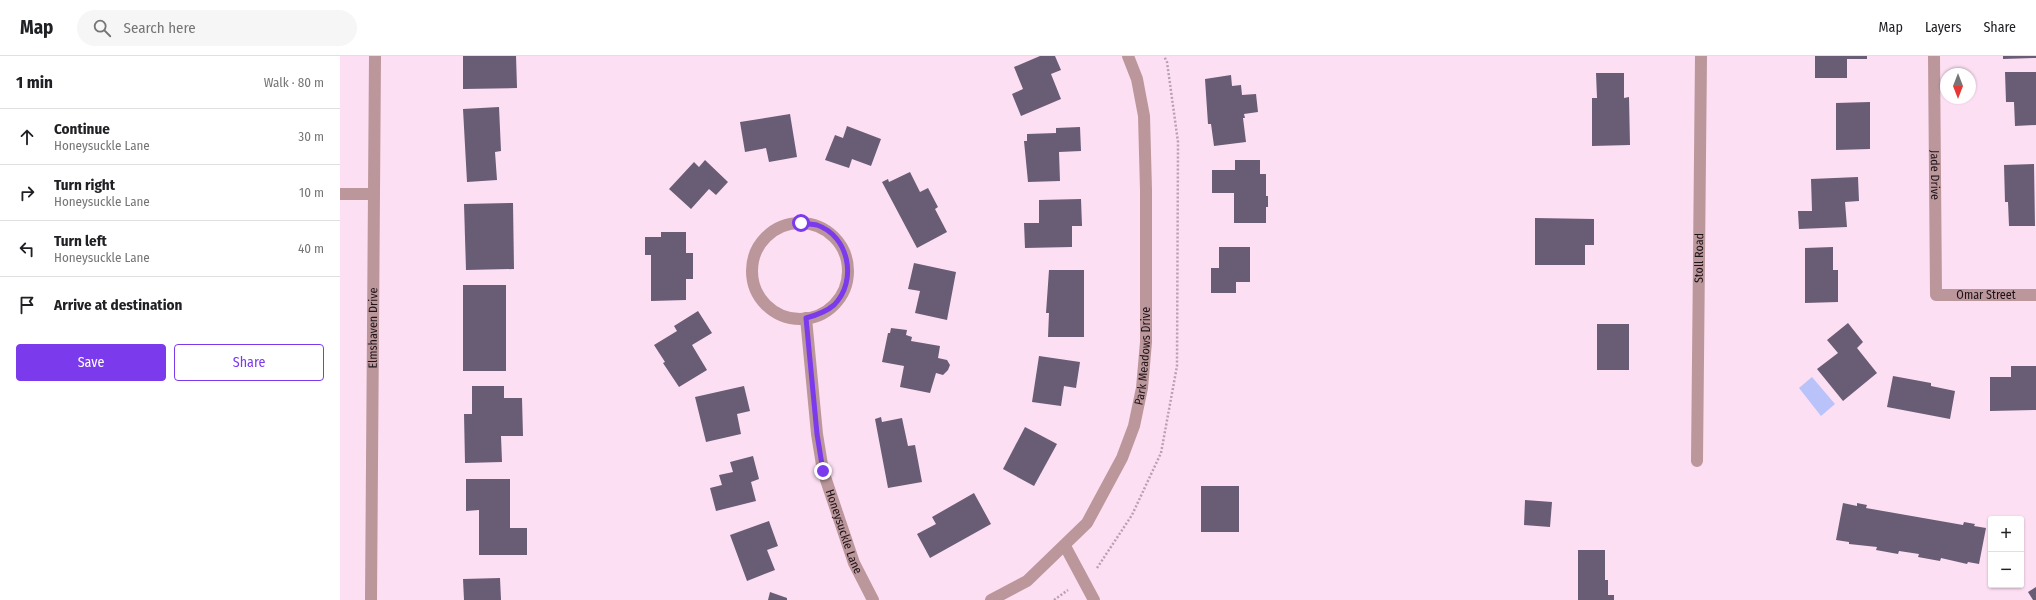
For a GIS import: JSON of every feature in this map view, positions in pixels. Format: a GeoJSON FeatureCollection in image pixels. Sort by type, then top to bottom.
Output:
{"type":"FeatureCollection","features":[{"type":"Feature","properties":{"kind":"street","name":"Elmshaven Drive"},"geometry":{"type":"LineString","coordinates":[[372,600],[373,194],[375,56]]}},
{"type":"Feature","properties":{"kind":"street","name":"Park Meadows Drive"},"geometry":{"type":"LineString","coordinates":[[991,600],[1027,581],[1065,546],[1087,523],[1109,486],[1122,458],[1134,426],[1142,388],[1146,342],[1144,116],[1136,78],[1128,56]]}},
{"type":"Feature","properties":{"kind":"street","name":"Stoll Road"},"geometry":{"type":"LineString","coordinates":[[1697,460],[1701,56]]}},
{"type":"Feature","properties":{"kind":"street","name":"Jade Drive"},"geometry":{"type":"LineString","coordinates":[[1934,56],[1936,295]]}},
{"type":"Feature","properties":{"kind":"street"},"geometry":{"type":"LineString","coordinates":[[340,194],[373,194]]}},
{"type":"Feature","properties":{"kind":"street"},"geometry":{"type":"LineString","coordinates":[[801,223],[817,226],[831,234],[841,246],[847,260],[848,276],[844,291],[834,304],[822,314],[806,318],[791,318],[776,312],[764,302],[756,288],[752,273],[754,257],[760,243],[772,232],[786,225],[801,223]]}},
{"type":"Feature","properties":{"kind":"street","name":"Omar Street"},"geometry":{"type":"LineString","coordinates":[[1936,295],[2036,295]]}},
{"type":"Feature","properties":{"kind":"street","name":"Honeysuckle Lane"},"geometry":{"type":"LineString","coordinates":[[806,318],[817,434],[823,471],[854,563],[873,600]]}},
{"type":"Feature","properties":{"kind":"street"},"geometry":{"type":"LineString","coordinates":[[1065,546],[1094,600]]}},
{"type":"Feature","properties":{"kind":"water"},"geometry":{"type":"Polygon","coordinates":[[[1812,377],[1835,404],[1821,416],[1799,388],[1812,377]]]}},
{"type":"Feature","properties":{"kind":"building"},"geometry":{"type":"Polygon","coordinates":[[[463,56],[516,56],[517,88],[463,89],[463,56]]]}},
{"type":"Feature","properties":{"kind":"building"},"geometry":{"type":"Polygon","coordinates":[[[1040,56],[1055,56],[1061,70],[1051,74],[1061,99],[1021,116],[1012,94],[1023,89],[1014,67],[1040,56]]]}},
{"type":"Feature","properties":{"kind":"building"},"geometry":{"type":"Polygon","coordinates":[[[1815,56],[1867,56],[1867,59],[1847,59],[1847,78],[1815,78],[1815,56]]]}},
{"type":"Feature","properties":{"kind":"building"},"geometry":{"type":"Polygon","coordinates":[[[2003,56],[2036,56],[2036,58],[2003,59],[2003,56]]]}},
{"type":"Feature","properties":{"kind":"building"},"geometry":{"type":"Polygon","coordinates":[[[2005,72],[2036,72],[2036,125],[2015,126],[2014,102],[2006,102],[2005,72]]]}},
{"type":"Feature","properties":{"kind":"building"},"geometry":{"type":"Polygon","coordinates":[[[1596,73],[1624,73],[1624,98],[1629,97],[1630,145],[1592,146],[1592,98],[1597,98],[1596,73]]]}},
{"type":"Feature","properties":{"kind":"building"},"geometry":{"type":"Polygon","coordinates":[[[1231,75],[1232,86],[1241,85],[1242,95],[1256,94],[1258,112],[1244,114],[1245,118],[1243,118],[1246,142],[1214,146],[1211,124],[1208,124],[1205,79],[1231,75]]]}},
{"type":"Feature","properties":{"kind":"building"},"geometry":{"type":"Polygon","coordinates":[[[1870,102],[1870,149],[1836,150],[1836,103],[1870,102]]]}},
{"type":"Feature","properties":{"kind":"building"},"geometry":{"type":"Polygon","coordinates":[[[499,107],[501,151],[495,152],[497,180],[467,182],[463,109],[499,107]]]}},
{"type":"Feature","properties":{"kind":"building"},"geometry":{"type":"Polygon","coordinates":[[[790,114],[797,157],[769,162],[766,148],[745,152],[740,122],[790,114]]]}},
{"type":"Feature","properties":{"kind":"building"},"geometry":{"type":"Polygon","coordinates":[[[847,126],[881,139],[871,166],[852,159],[849,168],[825,160],[835,135],[843,138],[847,126]]]}},
{"type":"Feature","properties":{"kind":"building"},"geometry":{"type":"Polygon","coordinates":[[[1080,127],[1081,151],[1059,152],[1060,181],[1028,182],[1024,141],[1027,141],[1027,134],[1056,133],[1056,128],[1080,127]]]}},
{"type":"Feature","properties":{"kind":"building"},"geometry":{"type":"Polygon","coordinates":[[[705,160],[728,182],[716,195],[709,189],[691,209],[669,189],[694,162],[699,167],[705,160]]]}},
{"type":"Feature","properties":{"kind":"building"},"geometry":{"type":"Polygon","coordinates":[[[1235,160],[1260,160],[1260,174],[1266,174],[1266,196],[1268,196],[1268,207],[1266,207],[1266,223],[1234,223],[1234,193],[1212,193],[1212,170],[1235,170],[1235,160]]]}},
{"type":"Feature","properties":{"kind":"building"},"geometry":{"type":"Polygon","coordinates":[[[2034,164],[2035,226],[2009,226],[2008,202],[2005,202],[2004,165],[2034,164]]]}},
{"type":"Feature","properties":{"kind":"building"},"geometry":{"type":"Polygon","coordinates":[[[910,172],[920,192],[928,188],[938,207],[935,209],[947,232],[917,248],[882,182],[888,179],[889,182],[910,172]]]}},
{"type":"Feature","properties":{"kind":"building"},"geometry":{"type":"Polygon","coordinates":[[[1858,177],[1859,201],[1845,202],[1847,227],[1799,229],[1798,211],[1812,211],[1811,179],[1858,177]]]}},
{"type":"Feature","properties":{"kind":"building"},"geometry":{"type":"Polygon","coordinates":[[[1081,199],[1082,226],[1072,226],[1072,247],[1025,248],[1024,223],[1039,223],[1039,200],[1081,199]]]}},
{"type":"Feature","properties":{"kind":"building"},"geometry":{"type":"Polygon","coordinates":[[[513,203],[514,269],[466,270],[464,204],[513,203]]]}},
{"type":"Feature","properties":{"kind":"building"},"geometry":{"type":"Polygon","coordinates":[[[1535,218],[1594,219],[1594,245],[1585,245],[1585,265],[1535,265],[1535,218]]]}},
{"type":"Feature","properties":{"kind":"building"},"geometry":{"type":"Polygon","coordinates":[[[661,232],[686,232],[686,253],[693,253],[693,279],[686,279],[686,300],[651,301],[651,255],[645,255],[645,237],[661,237],[661,232]]]}},
{"type":"Feature","properties":{"kind":"building"},"geometry":{"type":"Polygon","coordinates":[[[1219,247],[1250,247],[1250,282],[1236,282],[1236,293],[1211,293],[1211,268],[1219,268],[1219,247]]]}},
{"type":"Feature","properties":{"kind":"building"},"geometry":{"type":"Polygon","coordinates":[[[1833,247],[1833,270],[1838,270],[1838,302],[1805,303],[1805,248],[1833,247]]]}},
{"type":"Feature","properties":{"kind":"building"},"geometry":{"type":"Polygon","coordinates":[[[914,263],[956,272],[947,320],[915,313],[920,291],[908,289],[914,263]]]}},
{"type":"Feature","properties":{"kind":"building"},"geometry":{"type":"Polygon","coordinates":[[[1049,270],[1084,270],[1084,337],[1048,337],[1049,313],[1046,313],[1049,270]]]}},
{"type":"Feature","properties":{"kind":"building"},"geometry":{"type":"Polygon","coordinates":[[[463,285],[506,285],[506,371],[463,371],[463,285]]]}},
{"type":"Feature","properties":{"kind":"building"},"geometry":{"type":"Polygon","coordinates":[[[698,311],[712,333],[692,345],[707,370],[679,387],[663,363],[665,362],[654,345],[677,331],[674,326],[698,311]]]}},
{"type":"Feature","properties":{"kind":"building"},"geometry":{"type":"Polygon","coordinates":[[[1848,323],[1863,342],[1857,348],[1877,373],[1843,401],[1817,369],[1838,353],[1827,340],[1848,323]]]}},
{"type":"Feature","properties":{"kind":"building"},"geometry":{"type":"Polygon","coordinates":[[[1597,324],[1629,324],[1629,370],[1597,370],[1597,324]]]}},
{"type":"Feature","properties":{"kind":"building"},"geometry":{"type":"Polygon","coordinates":[[[891,328],[907,330],[906,335],[912,337],[911,341],[940,346],[938,358],[947,360],[950,365],[948,370],[943,375],[936,373],[930,393],[900,387],[904,366],[882,362],[888,333],[890,333],[891,328]]]}},
{"type":"Feature","properties":{"kind":"building"},"geometry":{"type":"Polygon","coordinates":[[[1039,356],[1080,362],[1076,388],[1064,386],[1061,406],[1032,402],[1039,356]]]}},
{"type":"Feature","properties":{"kind":"building"},"geometry":{"type":"Polygon","coordinates":[[[2011,366],[2036,366],[2036,410],[1990,411],[1990,377],[2011,377],[2011,366]]]}},
{"type":"Feature","properties":{"kind":"building"},"geometry":{"type":"Polygon","coordinates":[[[1893,376],[1931,383],[1931,386],[1955,391],[1950,419],[1887,407],[1893,376]]]}},
{"type":"Feature","properties":{"kind":"building"},"geometry":{"type":"Polygon","coordinates":[[[472,386],[504,386],[504,398],[522,398],[523,436],[501,436],[502,462],[465,463],[464,414],[472,414],[472,386]]]}},
{"type":"Feature","properties":{"kind":"building"},"geometry":{"type":"Polygon","coordinates":[[[744,386],[750,411],[737,414],[741,434],[706,442],[695,397],[744,386]]]}},
{"type":"Feature","properties":{"kind":"building"},"geometry":{"type":"Polygon","coordinates":[[[881,417],[882,422],[902,418],[908,446],[915,445],[922,482],[888,488],[875,419],[881,417]]]}},
{"type":"Feature","properties":{"kind":"building"},"geometry":{"type":"Polygon","coordinates":[[[1025,427],[1057,444],[1034,486],[1003,469],[1025,427]]]}},
{"type":"Feature","properties":{"kind":"building"},"geometry":{"type":"Polygon","coordinates":[[[753,456],[759,479],[751,482],[756,501],[716,511],[710,488],[722,485],[719,475],[733,472],[730,462],[753,456]]]}},
{"type":"Feature","properties":{"kind":"building"},"geometry":{"type":"Polygon","coordinates":[[[466,479],[510,479],[510,528],[527,528],[527,555],[479,555],[479,510],[466,511],[466,479]]]}},
{"type":"Feature","properties":{"kind":"building"},"geometry":{"type":"Polygon","coordinates":[[[1201,486],[1239,486],[1239,532],[1201,532],[1201,486]]]}},
{"type":"Feature","properties":{"kind":"building"},"geometry":{"type":"Polygon","coordinates":[[[974,493],[991,524],[930,558],[917,534],[936,524],[932,517],[974,493]]]}},
{"type":"Feature","properties":{"kind":"building"},"geometry":{"type":"Polygon","coordinates":[[[1525,500],[1552,502],[1550,527],[1524,525],[1525,500]]]}},
{"type":"Feature","properties":{"kind":"building"},"geometry":{"type":"Polygon","coordinates":[[[1843,503],[1857,506],[1857,503],[1867,505],[1866,508],[1963,525],[1964,522],[1975,524],[1974,526],[1986,528],[1979,564],[1968,562],[1967,564],[1941,558],[1940,561],[1918,557],[1919,554],[1899,551],[1898,554],[1876,550],[1877,547],[1849,544],[1849,542],[1836,540],[1843,503]]]}},
{"type":"Feature","properties":{"kind":"building"},"geometry":{"type":"Polygon","coordinates":[[[769,521],[778,546],[767,550],[775,570],[747,581],[730,535],[769,521]]]}},
{"type":"Feature","properties":{"kind":"building"},"geometry":{"type":"Polygon","coordinates":[[[1578,550],[1605,550],[1605,580],[1608,580],[1608,595],[1614,595],[1614,600],[1578,600],[1578,550]]]}},
{"type":"Feature","properties":{"kind":"building"},"geometry":{"type":"Polygon","coordinates":[[[500,578],[501,600],[464,600],[463,579],[500,578]]]}},
{"type":"Feature","properties":{"kind":"building"},"geometry":{"type":"Polygon","coordinates":[[[2036,587],[2036,600],[2033,600],[2028,592],[2036,587]]]}},
{"type":"Feature","properties":{"kind":"building"},"geometry":{"type":"Polygon","coordinates":[[[770,592],[787,598],[787,600],[768,600],[770,592]]]}},
{"type":"Feature","properties":{"kind":"route"},"geometry":{"type":"LineString","coordinates":[[801,223],[817,226],[831,234],[841,246],[847,260],[848,276],[844,291],[834,304],[822,314],[806,318],[817,434],[823,471]]}}]}
